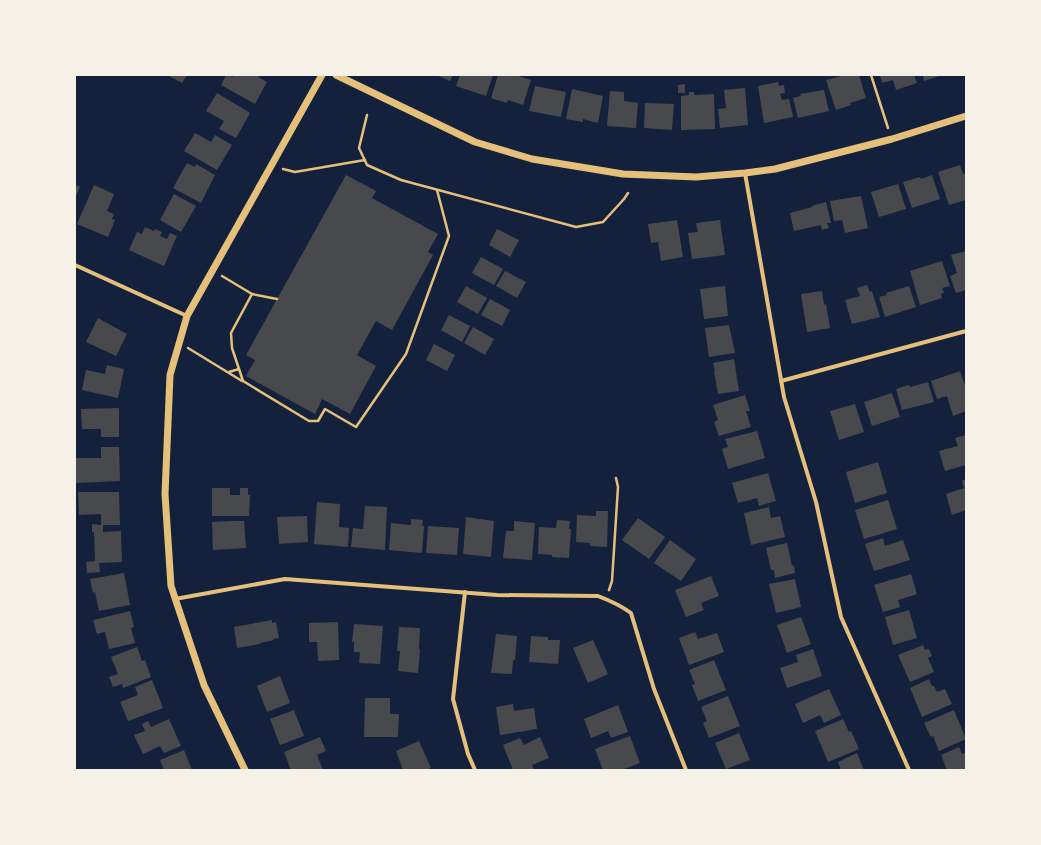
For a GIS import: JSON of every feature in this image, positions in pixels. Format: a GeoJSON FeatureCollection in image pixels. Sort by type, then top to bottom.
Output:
{"type":"FeatureCollection","features":[{"type":"Feature","properties":{"kind":"street"},"geometry":{"type":"LineString","coordinates":[[245,770],[204,685],[171,586],[165,494],[170,375],[187,316],[322,75]]}},
{"type":"Feature","properties":{"kind":"street"},"geometry":{"type":"LineString","coordinates":[[336,75],[475,142],[532,159],[623,174],[696,177],[775,169],[892,139],[966,116]]}},
{"type":"Feature","properties":{"kind":"street"},"geometry":{"type":"LineString","coordinates":[[746,173],[784,397],[816,502],[841,617],[909,770]]}},
{"type":"Feature","properties":{"kind":"street"},"geometry":{"type":"LineString","coordinates":[[75,265],[187,316]]}},
{"type":"Feature","properties":{"kind":"street"},"geometry":{"type":"LineString","coordinates":[[781,381],[966,331]]}},
{"type":"Feature","properties":{"kind":"street"},"geometry":{"type":"LineString","coordinates":[[175,599],[285,579],[497,595],[598,596],[621,606],[631,613],[654,689],[686,770]]}},
{"type":"Feature","properties":{"kind":"street"},"geometry":{"type":"LineString","coordinates":[[465,592],[453,699],[468,754],[475,770]]}},
{"type":"Feature","properties":{"kind":"path"},"geometry":{"type":"LineString","coordinates":[[871,75],[888,128]]}},
{"type":"Feature","properties":{"kind":"path"},"geometry":{"type":"LineString","coordinates":[[367,114],[359,148],[367,165],[401,180],[576,227],[602,222],[628,193]]}},
{"type":"Feature","properties":{"kind":"path"},"geometry":{"type":"LineString","coordinates":[[272,165],[295,172],[365,160]]}},
{"type":"Feature","properties":{"kind":"path"},"geometry":{"type":"LineString","coordinates":[[179,342],[309,420],[318,421],[325,410],[356,427],[406,354],[449,236],[436,190]]}},
{"type":"Feature","properties":{"kind":"path"},"geometry":{"type":"LineString","coordinates":[[213,270],[252,294],[277,299]]}},
{"type":"Feature","properties":{"kind":"path"},"geometry":{"type":"LineString","coordinates":[[243,381],[232,348],[231,333],[252,294]]}},
{"type":"Feature","properties":{"kind":"path"},"geometry":{"type":"LineString","coordinates":[[229,372],[239,369]]}},
{"type":"Feature","properties":{"kind":"path"},"geometry":{"type":"LineString","coordinates":[[606,599],[612,581],[618,487],[616,478]]}},
{"type":"Feature","properties":{"kind":"building"},"geometry":{"type":"Polygon","coordinates":[[[167,75],[187,75],[182,83],[167,75]]]}},
{"type":"Feature","properties":{"kind":"building"},"geometry":{"type":"Polygon","coordinates":[[[226,75],[233,77],[234,75],[260,75],[258,77],[267,82],[255,104],[221,85],[226,75]]]}},
{"type":"Feature","properties":{"kind":"building"},"geometry":{"type":"Polygon","coordinates":[[[436,75],[453,75],[450,81],[436,75]]]}},
{"type":"Feature","properties":{"kind":"building"},"geometry":{"type":"Polygon","coordinates":[[[460,75],[493,75],[486,96],[456,86],[460,75]]]}},
{"type":"Feature","properties":{"kind":"building"},"geometry":{"type":"Polygon","coordinates":[[[498,75],[515,75],[531,80],[523,105],[508,100],[507,103],[491,98],[498,75]]]}},
{"type":"Feature","properties":{"kind":"building"},"geometry":{"type":"Polygon","coordinates":[[[840,75],[859,75],[866,98],[850,103],[851,105],[836,110],[826,80],[841,76],[840,75]]]}},
{"type":"Feature","properties":{"kind":"building"},"geometry":{"type":"Polygon","coordinates":[[[880,75],[914,75],[917,83],[896,90],[893,80],[882,83],[880,75]]]}},
{"type":"Feature","properties":{"kind":"building"},"geometry":{"type":"Polygon","coordinates":[[[923,75],[942,75],[924,81],[923,75]]]}},
{"type":"Feature","properties":{"kind":"building"},"geometry":{"type":"Polygon","coordinates":[[[778,82],[779,86],[784,85],[785,93],[780,94],[782,100],[789,99],[793,117],[764,123],[758,86],[778,82]]]}},
{"type":"Feature","properties":{"kind":"building"},"geometry":{"type":"Polygon","coordinates":[[[685,84],[685,93],[678,93],[678,85],[685,84]]]}},
{"type":"Feature","properties":{"kind":"building"},"geometry":{"type":"Polygon","coordinates":[[[535,86],[566,92],[561,117],[529,111],[535,86]]]}},
{"type":"Feature","properties":{"kind":"building"},"geometry":{"type":"Polygon","coordinates":[[[745,88],[748,125],[720,128],[718,109],[726,108],[724,90],[745,88]]]}},
{"type":"Feature","properties":{"kind":"building"},"geometry":{"type":"Polygon","coordinates":[[[572,89],[603,96],[598,123],[583,119],[583,122],[566,119],[572,89]]]}},
{"type":"Feature","properties":{"kind":"building"},"geometry":{"type":"Polygon","coordinates":[[[824,90],[829,111],[798,118],[793,98],[801,96],[800,94],[824,90]]]}},
{"type":"Feature","properties":{"kind":"building"},"geometry":{"type":"Polygon","coordinates":[[[610,91],[624,92],[624,101],[638,103],[636,128],[607,126],[610,91]]]}},
{"type":"Feature","properties":{"kind":"building"},"geometry":{"type":"Polygon","coordinates":[[[689,92],[694,92],[694,95],[714,94],[715,129],[681,130],[681,96],[689,95],[689,92]]]}},
{"type":"Feature","properties":{"kind":"building"},"geometry":{"type":"Polygon","coordinates":[[[217,93],[250,113],[236,138],[219,129],[224,121],[206,111],[217,93]]]}},
{"type":"Feature","properties":{"kind":"building"},"geometry":{"type":"Polygon","coordinates":[[[645,103],[674,104],[672,130],[644,128],[645,103]]]}},
{"type":"Feature","properties":{"kind":"building"},"geometry":{"type":"Polygon","coordinates":[[[195,133],[211,142],[215,135],[232,145],[217,170],[184,151],[195,133]]]}},
{"type":"Feature","properties":{"kind":"building"},"geometry":{"type":"Polygon","coordinates":[[[187,163],[195,167],[196,164],[215,175],[201,203],[173,188],[187,163]]]}},
{"type":"Feature","properties":{"kind":"building"},"geometry":{"type":"Polygon","coordinates":[[[960,165],[963,174],[966,173],[966,200],[949,205],[938,172],[960,165]]]}},
{"type":"Feature","properties":{"kind":"building"},"geometry":{"type":"Polygon","coordinates":[[[346,175],[376,191],[372,198],[438,234],[428,252],[433,255],[392,330],[376,321],[357,355],[376,366],[350,414],[322,399],[315,414],[246,376],[255,360],[246,355],[346,175]]]}},
{"type":"Feature","properties":{"kind":"building"},"geometry":{"type":"Polygon","coordinates":[[[932,175],[940,199],[912,208],[903,182],[920,177],[921,179],[932,175]]]}},
{"type":"Feature","properties":{"kind":"building"},"geometry":{"type":"Polygon","coordinates":[[[75,184],[80,187],[75,198],[75,184]]]}},
{"type":"Feature","properties":{"kind":"building"},"geometry":{"type":"Polygon","coordinates":[[[898,184],[906,209],[879,217],[871,192],[898,184]]]}},
{"type":"Feature","properties":{"kind":"building"},"geometry":{"type":"Polygon","coordinates":[[[94,185],[114,194],[107,211],[114,214],[112,219],[115,220],[108,237],[77,224],[94,185]]]}},
{"type":"Feature","properties":{"kind":"building"},"geometry":{"type":"Polygon","coordinates":[[[174,194],[196,206],[181,232],[160,220],[174,194]]]}},
{"type":"Feature","properties":{"kind":"building"},"geometry":{"type":"Polygon","coordinates":[[[861,196],[868,228],[845,233],[842,220],[834,221],[830,201],[861,196]]]}},
{"type":"Feature","properties":{"kind":"building"},"geometry":{"type":"Polygon","coordinates":[[[826,202],[831,223],[827,223],[829,228],[822,230],[821,225],[794,231],[790,213],[826,202]]]}},
{"type":"Feature","properties":{"kind":"building"},"geometry":{"type":"Polygon","coordinates":[[[677,220],[683,257],[661,261],[658,242],[651,243],[648,224],[677,220]]]}},
{"type":"Feature","properties":{"kind":"building"},"geometry":{"type":"Polygon","coordinates":[[[720,220],[725,255],[692,259],[688,233],[698,232],[696,223],[720,220]]]}},
{"type":"Feature","properties":{"kind":"building"},"geometry":{"type":"Polygon","coordinates":[[[145,227],[154,231],[155,229],[162,232],[160,236],[167,239],[170,233],[177,236],[164,266],[129,250],[137,232],[142,234],[145,227]]]}},
{"type":"Feature","properties":{"kind":"building"},"geometry":{"type":"Polygon","coordinates":[[[497,229],[519,240],[510,257],[489,245],[497,229]]]}},
{"type":"Feature","properties":{"kind":"building"},"geometry":{"type":"Polygon","coordinates":[[[966,251],[966,290],[956,293],[950,276],[957,273],[951,255],[966,251]]]}},
{"type":"Feature","properties":{"kind":"building"},"geometry":{"type":"Polygon","coordinates":[[[481,257],[503,269],[494,285],[472,273],[481,257]]]}},
{"type":"Feature","properties":{"kind":"building"},"geometry":{"type":"Polygon","coordinates":[[[942,261],[950,286],[942,288],[944,293],[941,294],[942,298],[920,305],[910,271],[942,261]]]}},
{"type":"Feature","properties":{"kind":"building"},"geometry":{"type":"Polygon","coordinates":[[[505,271],[526,282],[517,298],[496,286],[505,271]]]}},
{"type":"Feature","properties":{"kind":"building"},"geometry":{"type":"Polygon","coordinates":[[[867,285],[870,292],[872,291],[880,317],[852,324],[845,300],[860,296],[857,288],[867,285]]]}},
{"type":"Feature","properties":{"kind":"building"},"geometry":{"type":"Polygon","coordinates":[[[466,286],[487,298],[478,314],[457,302],[466,286]]]}},
{"type":"Feature","properties":{"kind":"building"},"geometry":{"type":"Polygon","coordinates":[[[725,286],[728,316],[704,319],[700,289],[725,286]]]}},
{"type":"Feature","properties":{"kind":"building"},"geometry":{"type":"Polygon","coordinates":[[[909,286],[916,307],[885,317],[879,297],[887,295],[886,293],[909,286]]]}},
{"type":"Feature","properties":{"kind":"building"},"geometry":{"type":"Polygon","coordinates":[[[822,291],[830,328],[807,332],[801,294],[822,291]]]}},
{"type":"Feature","properties":{"kind":"building"},"geometry":{"type":"Polygon","coordinates":[[[490,299],[510,310],[502,326],[481,315],[490,299]]]}},
{"type":"Feature","properties":{"kind":"building"},"geometry":{"type":"Polygon","coordinates":[[[449,315],[470,326],[462,342],[441,330],[449,315]]]}},
{"type":"Feature","properties":{"kind":"building"},"geometry":{"type":"Polygon","coordinates":[[[98,318],[127,334],[116,356],[86,342],[98,318]]]}},
{"type":"Feature","properties":{"kind":"building"},"geometry":{"type":"Polygon","coordinates":[[[729,325],[735,353],[709,357],[705,328],[729,325]]]}},
{"type":"Feature","properties":{"kind":"building"},"geometry":{"type":"Polygon","coordinates":[[[473,327],[494,339],[485,355],[464,343],[473,327]]]}},
{"type":"Feature","properties":{"kind":"building"},"geometry":{"type":"Polygon","coordinates":[[[434,344],[455,355],[447,371],[426,360],[434,344]]]}},
{"type":"Feature","properties":{"kind":"building"},"geometry":{"type":"Polygon","coordinates":[[[734,359],[739,391],[718,394],[713,363],[734,359]]]}},
{"type":"Feature","properties":{"kind":"building"},"geometry":{"type":"Polygon","coordinates":[[[107,365],[124,369],[118,398],[82,390],[86,370],[105,374],[107,365]]]}},
{"type":"Feature","properties":{"kind":"building"},"geometry":{"type":"Polygon","coordinates":[[[960,371],[966,388],[966,411],[953,416],[947,396],[937,399],[931,381],[960,371]]]}},
{"type":"Feature","properties":{"kind":"building"},"geometry":{"type":"Polygon","coordinates":[[[928,382],[934,402],[902,410],[896,389],[928,382]]]}},
{"type":"Feature","properties":{"kind":"building"},"geometry":{"type":"Polygon","coordinates":[[[892,393],[900,417],[872,426],[864,402],[892,393]]]}},
{"type":"Feature","properties":{"kind":"building"},"geometry":{"type":"Polygon","coordinates":[[[745,395],[750,411],[746,411],[751,427],[719,436],[714,422],[718,420],[713,405],[745,395]]]}},
{"type":"Feature","properties":{"kind":"building"},"geometry":{"type":"Polygon","coordinates":[[[855,404],[864,432],[839,440],[830,411],[855,404]]]}},
{"type":"Feature","properties":{"kind":"building"},"geometry":{"type":"Polygon","coordinates":[[[119,408],[119,437],[101,437],[101,429],[82,429],[81,409],[119,408]]]}},
{"type":"Feature","properties":{"kind":"building"},"geometry":{"type":"Polygon","coordinates":[[[757,431],[765,458],[728,469],[722,449],[728,447],[725,439],[757,431]]]}},
{"type":"Feature","properties":{"kind":"building"},"geometry":{"type":"Polygon","coordinates":[[[966,435],[966,465],[945,471],[939,451],[958,446],[955,438],[966,435]]]}},
{"type":"Feature","properties":{"kind":"building"},"geometry":{"type":"Polygon","coordinates":[[[101,447],[119,447],[120,481],[76,483],[76,458],[101,458],[101,447]]]}},
{"type":"Feature","properties":{"kind":"building"},"geometry":{"type":"Polygon","coordinates":[[[878,462],[887,493],[855,503],[846,472],[878,462]]]}},
{"type":"Feature","properties":{"kind":"building"},"geometry":{"type":"Polygon","coordinates":[[[768,473],[776,501],[759,506],[757,498],[738,503],[732,483],[768,473]]]}},
{"type":"Feature","properties":{"kind":"building"},"geometry":{"type":"Polygon","coordinates":[[[966,479],[966,510],[952,515],[946,494],[964,488],[962,481],[966,479]]]}},
{"type":"Feature","properties":{"kind":"building"},"geometry":{"type":"Polygon","coordinates":[[[212,488],[230,488],[230,495],[240,495],[240,488],[248,488],[248,495],[250,495],[249,516],[212,516],[212,488]]]}},
{"type":"Feature","properties":{"kind":"building"},"geometry":{"type":"Polygon","coordinates":[[[78,492],[119,492],[120,525],[103,525],[103,532],[121,531],[122,562],[99,563],[100,572],[87,573],[86,562],[95,561],[94,532],[92,532],[92,524],[101,525],[101,514],[79,515],[78,492]]]}},
{"type":"Feature","properties":{"kind":"building"},"geometry":{"type":"Polygon","coordinates":[[[888,500],[897,529],[864,539],[855,510],[888,500]]]}},
{"type":"Feature","properties":{"kind":"building"},"geometry":{"type":"Polygon","coordinates":[[[317,502],[340,504],[339,527],[349,528],[348,547],[314,544],[317,502]]]}},
{"type":"Feature","properties":{"kind":"building"},"geometry":{"type":"Polygon","coordinates":[[[365,506],[387,507],[385,550],[351,547],[353,528],[363,529],[365,506]]]}},
{"type":"Feature","properties":{"kind":"building"},"geometry":{"type":"Polygon","coordinates":[[[769,507],[771,518],[780,516],[785,537],[751,545],[744,513],[769,507]]]}},
{"type":"Feature","properties":{"kind":"building"},"geometry":{"type":"Polygon","coordinates":[[[596,511],[608,511],[607,547],[590,546],[590,543],[576,542],[577,515],[596,516],[596,511]]]}},
{"type":"Feature","properties":{"kind":"building"},"geometry":{"type":"Polygon","coordinates":[[[307,516],[308,542],[279,544],[277,517],[307,516]]]}},
{"type":"Feature","properties":{"kind":"building"},"geometry":{"type":"Polygon","coordinates":[[[466,517],[494,521],[491,557],[463,554],[466,517]]]}},
{"type":"Feature","properties":{"kind":"building"},"geometry":{"type":"Polygon","coordinates":[[[638,518],[665,537],[649,559],[622,540],[638,518]]]}},
{"type":"Feature","properties":{"kind":"building"},"geometry":{"type":"Polygon","coordinates":[[[411,519],[423,520],[422,553],[389,550],[391,523],[411,525],[411,519]]]}},
{"type":"Feature","properties":{"kind":"building"},"geometry":{"type":"Polygon","coordinates":[[[557,520],[570,521],[569,529],[571,529],[569,558],[538,554],[539,527],[556,528],[557,520]]]}},
{"type":"Feature","properties":{"kind":"building"},"geometry":{"type":"Polygon","coordinates":[[[244,521],[246,548],[213,550],[212,522],[244,521]]]}},
{"type":"Feature","properties":{"kind":"building"},"geometry":{"type":"Polygon","coordinates":[[[514,521],[535,523],[532,560],[503,558],[506,531],[514,531],[514,521]]]}},
{"type":"Feature","properties":{"kind":"building"},"geometry":{"type":"Polygon","coordinates":[[[428,526],[459,528],[457,555],[426,553],[428,526]]]}},
{"type":"Feature","properties":{"kind":"building"},"geometry":{"type":"Polygon","coordinates":[[[883,538],[885,546],[903,540],[910,560],[874,571],[865,544],[883,538]]]}},
{"type":"Feature","properties":{"kind":"building"},"geometry":{"type":"Polygon","coordinates":[[[670,540],[696,559],[681,581],[654,563],[670,540]]]}},
{"type":"Feature","properties":{"kind":"building"},"geometry":{"type":"Polygon","coordinates":[[[787,543],[795,573],[775,578],[774,570],[771,570],[766,548],[787,543]]]}},
{"type":"Feature","properties":{"kind":"building"},"geometry":{"type":"Polygon","coordinates":[[[124,573],[130,605],[99,611],[95,592],[93,593],[90,579],[124,573]]]}},
{"type":"Feature","properties":{"kind":"building"},"geometry":{"type":"Polygon","coordinates":[[[911,574],[917,594],[898,600],[900,607],[883,612],[874,585],[911,574]]]}},
{"type":"Feature","properties":{"kind":"building"},"geometry":{"type":"Polygon","coordinates":[[[711,576],[719,596],[701,603],[704,610],[686,617],[675,590],[711,576]]]}},
{"type":"Feature","properties":{"kind":"building"},"geometry":{"type":"Polygon","coordinates":[[[795,579],[801,607],[776,613],[769,584],[795,579]]]}},
{"type":"Feature","properties":{"kind":"building"},"geometry":{"type":"Polygon","coordinates":[[[909,610],[917,638],[893,645],[885,617],[909,610]]]}},
{"type":"Feature","properties":{"kind":"building"},"geometry":{"type":"Polygon","coordinates":[[[130,611],[134,627],[131,628],[135,643],[109,649],[105,632],[97,634],[93,620],[130,611]]]}},
{"type":"Feature","properties":{"kind":"building"},"geometry":{"type":"Polygon","coordinates":[[[801,617],[811,644],[787,653],[777,625],[801,617]]]}},
{"type":"Feature","properties":{"kind":"building"},"geometry":{"type":"Polygon","coordinates":[[[272,620],[272,623],[276,622],[279,638],[260,644],[237,648],[234,627],[272,620]]]}},
{"type":"Feature","properties":{"kind":"building"},"geometry":{"type":"Polygon","coordinates":[[[338,622],[339,660],[318,661],[317,642],[309,642],[309,623],[338,622]]]}},
{"type":"Feature","properties":{"kind":"building"},"geometry":{"type":"Polygon","coordinates":[[[354,624],[383,626],[380,664],[359,663],[360,652],[354,652],[354,642],[352,642],[354,624]]]}},
{"type":"Feature","properties":{"kind":"building"},"geometry":{"type":"Polygon","coordinates":[[[399,627],[420,628],[418,673],[398,671],[400,651],[397,651],[399,627]]]}},
{"type":"Feature","properties":{"kind":"building"},"geometry":{"type":"Polygon","coordinates":[[[695,632],[698,639],[717,633],[724,652],[689,665],[679,638],[695,632]]]}},
{"type":"Feature","properties":{"kind":"building"},"geometry":{"type":"Polygon","coordinates":[[[496,634],[517,636],[512,674],[491,673],[496,634]]]}},
{"type":"Feature","properties":{"kind":"building"},"geometry":{"type":"Polygon","coordinates":[[[531,636],[548,637],[548,640],[560,640],[558,664],[529,662],[531,636]]]}},
{"type":"Feature","properties":{"kind":"building"},"geometry":{"type":"Polygon","coordinates":[[[593,640],[608,674],[588,683],[573,648],[593,640]]]}},
{"type":"Feature","properties":{"kind":"building"},"geometry":{"type":"Polygon","coordinates":[[[923,645],[925,650],[929,649],[932,656],[928,658],[934,672],[910,682],[898,655],[923,645]]]}},
{"type":"Feature","properties":{"kind":"building"},"geometry":{"type":"Polygon","coordinates":[[[137,647],[142,661],[145,660],[151,677],[123,688],[122,684],[113,687],[109,677],[118,674],[111,657],[137,647]]]}},
{"type":"Feature","properties":{"kind":"building"},"geometry":{"type":"Polygon","coordinates":[[[813,649],[822,676],[787,688],[780,668],[798,662],[796,655],[813,649]]]}},
{"type":"Feature","properties":{"kind":"building"},"geometry":{"type":"Polygon","coordinates":[[[714,660],[726,690],[698,701],[692,685],[695,684],[689,670],[714,660]]]}},
{"type":"Feature","properties":{"kind":"building"},"geometry":{"type":"Polygon","coordinates":[[[280,676],[290,703],[267,712],[257,686],[280,676]]]}},
{"type":"Feature","properties":{"kind":"building"},"geometry":{"type":"Polygon","coordinates":[[[929,679],[937,692],[945,689],[952,704],[922,717],[910,688],[929,679]]]}},
{"type":"Feature","properties":{"kind":"building"},"geometry":{"type":"Polygon","coordinates":[[[152,680],[163,708],[128,721],[120,702],[138,695],[135,687],[152,680]]]}},
{"type":"Feature","properties":{"kind":"building"},"geometry":{"type":"Polygon","coordinates":[[[829,689],[841,715],[824,723],[820,715],[803,723],[795,704],[829,689]]]}},
{"type":"Feature","properties":{"kind":"building"},"geometry":{"type":"Polygon","coordinates":[[[728,696],[740,726],[709,738],[703,723],[707,721],[701,707],[728,696]]]}},
{"type":"Feature","properties":{"kind":"building"},"geometry":{"type":"Polygon","coordinates":[[[365,698],[390,698],[390,714],[399,714],[398,737],[364,737],[365,698]]]}},
{"type":"Feature","properties":{"kind":"building"},"geometry":{"type":"Polygon","coordinates":[[[513,704],[514,711],[534,708],[537,729],[500,735],[496,707],[513,704]]]}},
{"type":"Feature","properties":{"kind":"building"},"geometry":{"type":"Polygon","coordinates":[[[618,705],[628,732],[611,738],[608,731],[591,738],[584,719],[618,705]]]}},
{"type":"Feature","properties":{"kind":"building"},"geometry":{"type":"Polygon","coordinates":[[[294,710],[304,736],[280,745],[270,719],[294,710]]]}},
{"type":"Feature","properties":{"kind":"building"},"geometry":{"type":"Polygon","coordinates":[[[954,710],[966,739],[939,751],[933,736],[931,737],[924,723],[954,710]]]}},
{"type":"Feature","properties":{"kind":"building"},"geometry":{"type":"Polygon","coordinates":[[[169,719],[181,746],[164,753],[160,746],[143,754],[134,735],[145,731],[142,724],[148,721],[151,727],[169,719]]]}},
{"type":"Feature","properties":{"kind":"building"},"geometry":{"type":"Polygon","coordinates":[[[843,719],[849,732],[851,731],[859,749],[828,762],[815,731],[843,719]]]}},
{"type":"Feature","properties":{"kind":"building"},"geometry":{"type":"Polygon","coordinates":[[[739,733],[750,760],[726,769],[715,743],[739,733]]]}},
{"type":"Feature","properties":{"kind":"building"},"geometry":{"type":"Polygon","coordinates":[[[630,736],[640,763],[621,770],[603,770],[595,749],[630,736]]]}},
{"type":"Feature","properties":{"kind":"building"},"geometry":{"type":"Polygon","coordinates":[[[320,737],[326,751],[317,755],[323,770],[291,770],[284,752],[320,737]]]}},
{"type":"Feature","properties":{"kind":"building"},"geometry":{"type":"Polygon","coordinates":[[[540,737],[549,758],[532,765],[534,770],[513,770],[503,745],[520,738],[524,745],[540,737]]]}},
{"type":"Feature","properties":{"kind":"building"},"geometry":{"type":"Polygon","coordinates":[[[419,741],[431,768],[426,770],[403,770],[396,751],[419,741]]]}},
{"type":"Feature","properties":{"kind":"building"},"geometry":{"type":"Polygon","coordinates":[[[959,747],[962,754],[966,753],[966,770],[947,770],[941,755],[959,747]]]}},
{"type":"Feature","properties":{"kind":"building"},"geometry":{"type":"Polygon","coordinates":[[[184,750],[192,770],[164,770],[160,760],[184,750]]]}},
{"type":"Feature","properties":{"kind":"building"},"geometry":{"type":"Polygon","coordinates":[[[857,753],[864,770],[841,770],[838,762],[857,753]]]}}]}
